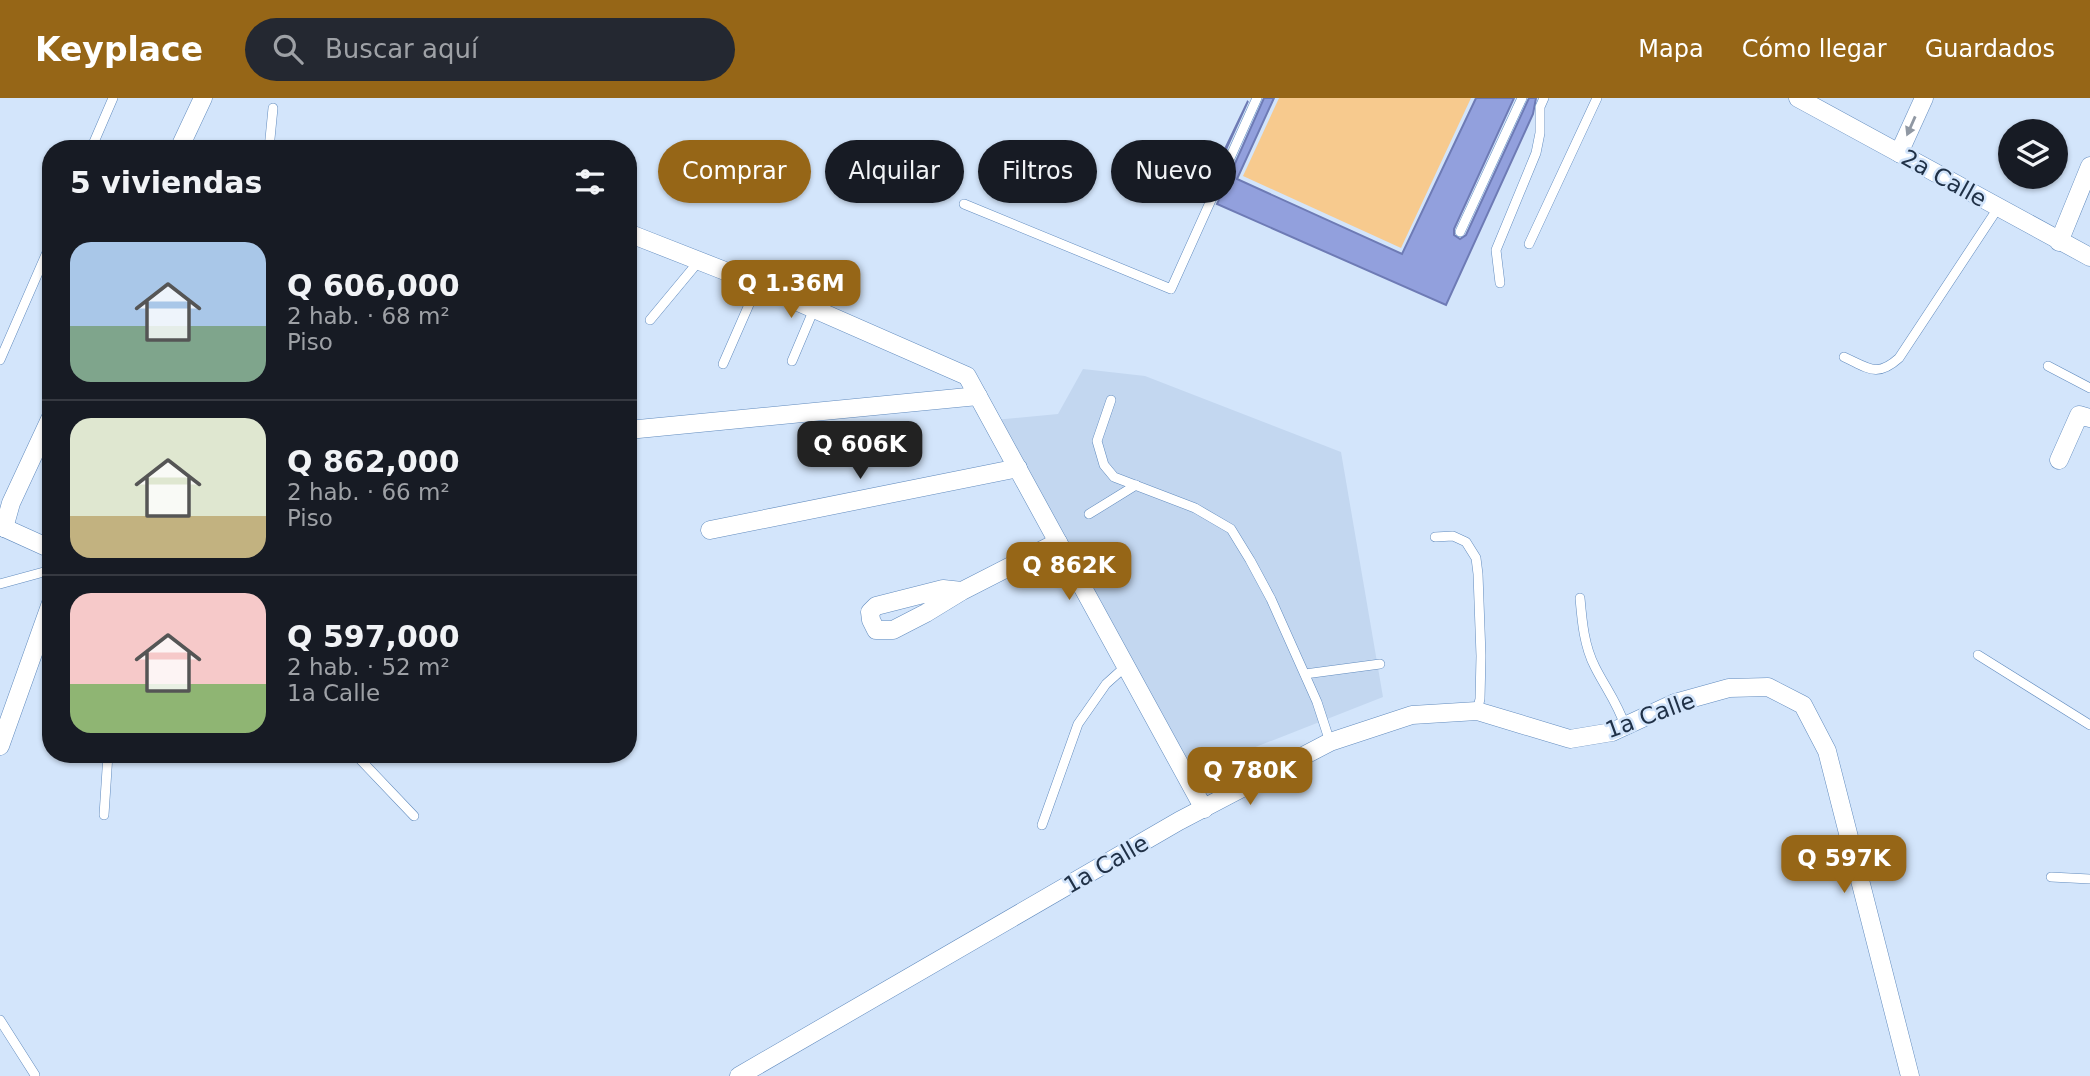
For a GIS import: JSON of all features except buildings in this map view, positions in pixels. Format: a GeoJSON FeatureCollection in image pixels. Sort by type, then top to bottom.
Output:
{"type":"FeatureCollection","features":[{"type":"Feature","properties":{"kind":"street"},"geometry":{"type":"LineString","coordinates":[[183,140],[203,98]]}},
{"type":"Feature","properties":{"kind":"street","name":"2a Calle"},"geometry":{"type":"LineString","coordinates":[[1798,98],[2090,257]]}},
{"type":"Feature","properties":{"kind":"street"},"geometry":{"type":"LineString","coordinates":[[1899,153],[1924,98]]}},
{"type":"Feature","properties":{"kind":"street"},"geometry":{"type":"LineString","coordinates":[[2059,242],[2090,166]]}},
{"type":"Feature","properties":{"kind":"street"},"geometry":{"type":"LineString","coordinates":[[637,237],[758,284],[967,376],[1204,809]]}},
{"type":"Feature","properties":{"kind":"street"},"geometry":{"type":"LineString","coordinates":[[637,429],[978,396]]}},
{"type":"Feature","properties":{"kind":"street"},"geometry":{"type":"LineString","coordinates":[[2059,460],[2079,415],[2090,418]]}},
{"type":"Feature","properties":{"kind":"street"},"geometry":{"type":"LineString","coordinates":[[42,436],[2,527],[42,545]]}},
{"type":"Feature","properties":{"kind":"street"},"geometry":{"type":"LineString","coordinates":[[710,530],[1018,468]]}},
{"type":"Feature","properties":{"kind":"street"},"geometry":{"type":"LineString","coordinates":[[962,590],[1058,542]]}},
{"type":"Feature","properties":{"kind":"street"},"geometry":{"type":"LineString","coordinates":[[0,746],[42,628]]}},
{"type":"Feature","properties":{"kind":"street","name":"1a Calle"},"geometry":{"type":"LineString","coordinates":[[739,1076],[1167,828],[1330,742],[1412,716],[1478,710],[1570,739],[1612,732],[1675,703],[1729,688],[1768,687],[1803,705],[1827,751],[1910,1076]]}},
{"type":"Feature","properties":{"kind":"lane"},"geometry":{"type":"LineString","coordinates":[[96,140],[113,98]]}},
{"type":"Feature","properties":{"kind":"lane"},"geometry":{"type":"LineString","coordinates":[[964,204],[1171,289],[1257,98]]}},
{"type":"Feature","properties":{"kind":"lane"},"geometry":{"type":"LineString","coordinates":[[1460,232],[1522,98]]}},
{"type":"Feature","properties":{"kind":"lane"},"geometry":{"type":"LineString","coordinates":[[1500,283],[1496,250],[1536,153],[1540,107],[1544,98]]}},
{"type":"Feature","properties":{"kind":"lane"},"geometry":{"type":"LineString","coordinates":[[1530,244],[1597,98]]}},
{"type":"Feature","properties":{"kind":"lane"},"geometry":{"type":"LineString","coordinates":[[270,140],[273,108]]}},
{"type":"Feature","properties":{"kind":"lane"},"geometry":{"type":"LineString","coordinates":[[1844,357],[1872,369],[1885,369],[1899,358],[1998,208]]}},
{"type":"Feature","properties":{"kind":"lane"},"geometry":{"type":"LineString","coordinates":[[650,320],[699,261]]}},
{"type":"Feature","properties":{"kind":"lane"},"geometry":{"type":"LineString","coordinates":[[0,360],[42,264]]}},
{"type":"Feature","properties":{"kind":"lane"},"geometry":{"type":"LineString","coordinates":[[723,364],[758,284]]}},
{"type":"Feature","properties":{"kind":"lane"},"geometry":{"type":"LineString","coordinates":[[792,360],[814,309]]}},
{"type":"Feature","properties":{"kind":"lane"},"geometry":{"type":"LineString","coordinates":[[2048,366],[2090,388]]}},
{"type":"Feature","properties":{"kind":"lane"},"geometry":{"type":"LineString","coordinates":[[1111,400],[1097,441],[1104,465],[1114,477],[1195,508],[1231,529],[1271,599],[1317,702],[1330,742]]}},
{"type":"Feature","properties":{"kind":"lane"},"geometry":{"type":"LineString","coordinates":[[1089,514],[1136,485]]}},
{"type":"Feature","properties":{"kind":"lane"},"geometry":{"type":"LineString","coordinates":[[1435,537],[1453,536],[1466,542],[1476,558],[1481,656],[1478,710]]}},
{"type":"Feature","properties":{"kind":"lane"},"geometry":{"type":"LineString","coordinates":[[0,584],[42,572]]}},
{"type":"Feature","properties":{"kind":"lane"},"geometry":{"type":"LineString","coordinates":[[1580,597],[1583,630],[1594,664],[1620,709],[1625,726]]}},
{"type":"Feature","properties":{"kind":"lane"},"geometry":{"type":"LineString","coordinates":[[1978,655],[2090,725]]}},
{"type":"Feature","properties":{"kind":"lane"},"geometry":{"type":"LineString","coordinates":[[1305,674],[1380,664]]}},
{"type":"Feature","properties":{"kind":"lane"},"geometry":{"type":"LineString","coordinates":[[1042,825],[1078,724],[1106,684],[1126,666]]}},
{"type":"Feature","properties":{"kind":"lane"},"geometry":{"type":"LineString","coordinates":[[104,815],[107,763]]}},
{"type":"Feature","properties":{"kind":"lane"},"geometry":{"type":"LineString","coordinates":[[364,763],[414,816]]}},
{"type":"Feature","properties":{"kind":"lane"},"geometry":{"type":"LineString","coordinates":[[2050,877],[2090,879]]}},
{"type":"Feature","properties":{"kind":"lane"},"geometry":{"type":"LineString","coordinates":[[0,1020],[35,1075]]}},
{"type":"Feature","properties":{"kind":"shaded area"},"geometry":{"type":"Polygon","coordinates":[[[1279,98],[1471,98],[1401,248],[1243,176],[1279,98]]]}},
{"type":"Feature","properties":{"kind":"shaded area"},"geometry":{"type":"Polygon","coordinates":[[[1083,369],[1145,376],[1341,452],[1383,697],[1187,774],[984,421],[1058,414],[1083,369]]]}}]}
